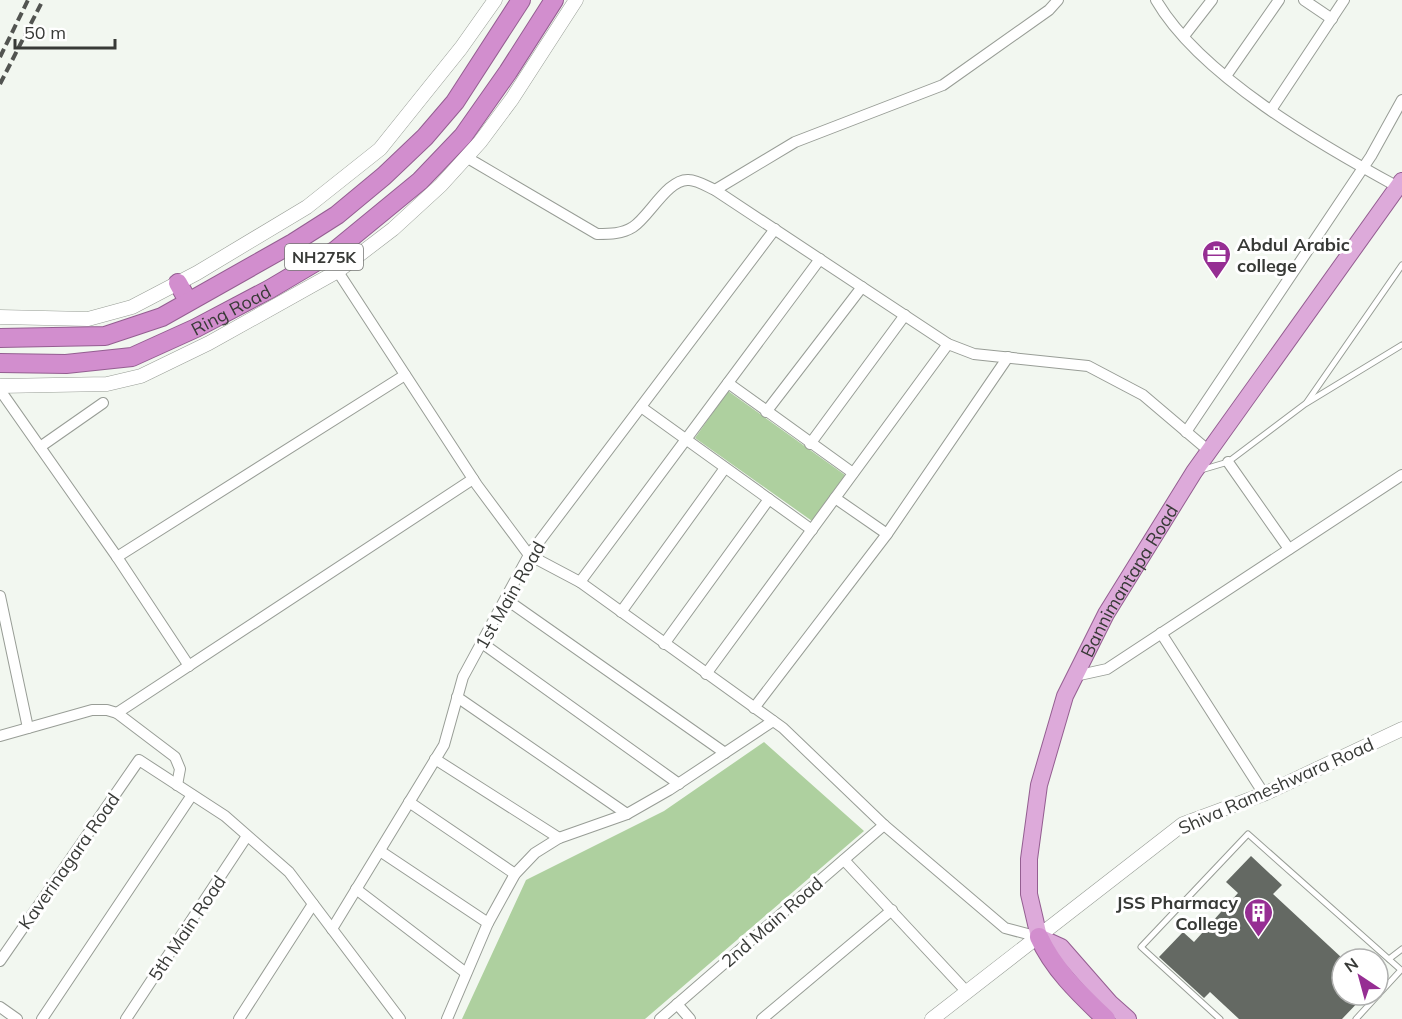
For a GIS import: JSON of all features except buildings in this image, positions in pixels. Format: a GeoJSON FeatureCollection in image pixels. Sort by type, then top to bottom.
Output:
{"type":"FeatureCollection","features":[{"type":"Feature","properties":{"kind":"highway","name":"Ring Road"},"geometry":{"type":"LineString","coordinates":[[0,338],[105,336],[162,316],[293,243],[336,215],[384,176],[425,137],[455,102],[521,0]]}},
{"type":"Feature","properties":{"kind":"highway","name":"Ring Road"},"geometry":{"type":"LineString","coordinates":[[0,363],[66,364],[132,357],[196,328],[270,289],[327,255],[420,181],[463,136],[508,72],[554,0]]}},
{"type":"Feature","properties":{"kind":"highway"},"geometry":{"type":"LineString","coordinates":[[178,283],[188,301]]}},
{"type":"Feature","properties":{"kind":"highway","name":"Bannimantapa Road"},"geometry":{"type":"LineString","coordinates":[[1039,937],[1048,957],[1080,995],[1106,1019]]}},
{"type":"Feature","properties":{"kind":"main road","name":"Bannimantapa Road"},"geometry":{"type":"LineString","coordinates":[[1039,937],[1029,894],[1029,860],[1039,785],[1065,696],[1106,614],[1194,472],[1400,184]]}},
{"type":"Feature","properties":{"kind":"main road"},"geometry":{"type":"LineString","coordinates":[[1039,937],[1061,946],[1110,1003],[1128,1019]]}},
{"type":"Feature","properties":{"kind":"street"},"geometry":{"type":"LineString","coordinates":[[0,317],[88,319],[132,306],[178,283],[307,207],[380,149],[461,48],[495,0]]}},
{"type":"Feature","properties":{"kind":"street"},"geometry":{"type":"LineString","coordinates":[[0,388],[107,384],[141,376],[209,343],[338,271],[393,229],[441,185],[466,157],[512,99],[576,0]]}},
{"type":"Feature","properties":{"kind":"street"},"geometry":{"type":"LineString","coordinates":[[715,190],[795,142],[942,84],[1050,10],[1058,0]]}},
{"type":"Feature","properties":{"kind":"street"},"geometry":{"type":"LineString","coordinates":[[1156,0],[1166,16],[1211,64],[1271,110],[1362,167],[1400,184]]}},
{"type":"Feature","properties":{"kind":"street"},"geometry":{"type":"LineString","coordinates":[[1185,36],[1212,0]]}},
{"type":"Feature","properties":{"kind":"street"},"geometry":{"type":"LineString","coordinates":[[1226,76],[1279,0]]}},
{"type":"Feature","properties":{"kind":"street"},"geometry":{"type":"LineString","coordinates":[[1304,0],[1332,19]]}},
{"type":"Feature","properties":{"kind":"street"},"geometry":{"type":"LineString","coordinates":[[1271,110],[1344,0]]}},
{"type":"Feature","properties":{"kind":"street"},"geometry":{"type":"LineString","coordinates":[[1186,432],[1371,156],[1402,100]]}},
{"type":"Feature","properties":{"kind":"street"},"geometry":{"type":"LineString","coordinates":[[466,157],[597,234],[622,232],[635,226],[670,188],[682,181],[689,180],[715,190],[948,344],[974,354],[1088,366],[1143,395],[1209,451]]}},
{"type":"Feature","properties":{"kind":"street","name":"1st Main Road"},"geometry":{"type":"LineString","coordinates":[[332,929],[444,745],[463,677],[530,555],[775,229]]}},
{"type":"Feature","properties":{"kind":"street"},"geometry":{"type":"LineString","coordinates":[[327,255],[473,479],[530,555],[580,582],[783,728],[884,825],[1005,928],[1039,937]]}},
{"type":"Feature","properties":{"kind":"street"},"geometry":{"type":"LineString","coordinates":[[580,582],[820,259]]}},
{"type":"Feature","properties":{"kind":"street"},"geometry":{"type":"LineString","coordinates":[[766,412],[862,287]]}},
{"type":"Feature","properties":{"kind":"street"},"geometry":{"type":"LineString","coordinates":[[810,444],[905,315]]}},
{"type":"Feature","properties":{"kind":"street"},"geometry":{"type":"LineString","coordinates":[[706,674],[948,344]]}},
{"type":"Feature","properties":{"kind":"street"},"geometry":{"type":"LineString","coordinates":[[754,708],[886,534],[1008,357]]}},
{"type":"Feature","properties":{"kind":"street"},"geometry":{"type":"LineString","coordinates":[[117,557],[405,375]]}},
{"type":"Feature","properties":{"kind":"street"},"geometry":{"type":"LineString","coordinates":[[728,383],[853,473]]}},
{"type":"Feature","properties":{"kind":"street"},"geometry":{"type":"LineString","coordinates":[[0,388],[189,666]]}},
{"type":"Feature","properties":{"kind":"street"},"geometry":{"type":"LineString","coordinates":[[40,447],[103,403]]}},
{"type":"Feature","properties":{"kind":"street"},"geometry":{"type":"LineString","coordinates":[[641,407],[812,530]]}},
{"type":"Feature","properties":{"kind":"street"},"geometry":{"type":"LineString","coordinates":[[1228,462],[1289,549]]}},
{"type":"Feature","properties":{"kind":"street"},"geometry":{"type":"LineString","coordinates":[[621,612],[725,468]]}},
{"type":"Feature","properties":{"kind":"street"},"geometry":{"type":"LineString","coordinates":[[1075,676],[1107,669],[1402,476]]}},
{"type":"Feature","properties":{"kind":"street"},"geometry":{"type":"LineString","coordinates":[[117,713],[473,479]]}},
{"type":"Feature","properties":{"kind":"street"},"geometry":{"type":"LineString","coordinates":[[835,498],[886,534]]}},
{"type":"Feature","properties":{"kind":"street"},"geometry":{"type":"LineString","coordinates":[[664,644],[769,499]]}},
{"type":"Feature","properties":{"kind":"street"},"geometry":{"type":"LineString","coordinates":[[0,596],[28,728]]}},
{"type":"Feature","properties":{"kind":"street"},"geometry":{"type":"LineString","coordinates":[[507,600],[725,753]]}},
{"type":"Feature","properties":{"kind":"street"},"geometry":{"type":"LineString","coordinates":[[1161,633],[1264,794]]}},
{"type":"Feature","properties":{"kind":"street"},"geometry":{"type":"LineString","coordinates":[[482,643],[679,784]]}},
{"type":"Feature","properties":{"kind":"street"},"geometry":{"type":"LineString","coordinates":[[458,697],[627,814]]}},
{"type":"Feature","properties":{"kind":"street"},"geometry":{"type":"LineString","coordinates":[[0,736],[92,710],[117,713],[175,757],[180,769],[177,785],[225,816],[289,872],[399,1019]]}},
{"type":"Feature","properties":{"kind":"street"},"geometry":{"type":"LineString","coordinates":[[447,1019],[488,923],[515,874],[535,853],[559,838],[627,814],[679,784],[773,721]]}},
{"type":"Feature","properties":{"kind":"street","name":"Shiva Rameshwara Road"},"geometry":{"type":"LineString","coordinates":[[1039,937],[1183,824],[1264,794],[1402,729]]}},
{"type":"Feature","properties":{"kind":"street"},"geometry":{"type":"LineString","coordinates":[[435,759],[559,838]]}},
{"type":"Feature","properties":{"kind":"street","name":"Kaverinagara Road"},"geometry":{"type":"LineString","coordinates":[[0,961],[139,760],[177,785]]}},
{"type":"Feature","properties":{"kind":"street"},"geometry":{"type":"LineString","coordinates":[[42,1019],[192,795]]}},
{"type":"Feature","properties":{"kind":"street"},"geometry":{"type":"LineString","coordinates":[[409,802],[515,874]]}},
{"type":"Feature","properties":{"kind":"street","name":"2nd Main Road"},"geometry":{"type":"LineString","coordinates":[[660,1019],[884,825]]}},
{"type":"Feature","properties":{"kind":"street","name":"5th Main Road"},"geometry":{"type":"LineString","coordinates":[[126,1019],[248,836]]}},
{"type":"Feature","properties":{"kind":"street"},"geometry":{"type":"LineString","coordinates":[[380,851],[488,923]]}},
{"type":"Feature","properties":{"kind":"street"},"geometry":{"type":"LineString","coordinates":[[844,860],[966,992]]}},
{"type":"Feature","properties":{"kind":"street"},"geometry":{"type":"LineString","coordinates":[[356,889],[466,973]]}},
{"type":"Feature","properties":{"kind":"street"},"geometry":{"type":"LineString","coordinates":[[239,1019],[313,904]]}},
{"type":"Feature","properties":{"kind":"street"},"geometry":{"type":"LineString","coordinates":[[762,1019],[892,910]]}},
{"type":"Feature","properties":{"kind":"street"},"geometry":{"type":"LineString","coordinates":[[932,1019],[1039,937]]}},
{"type":"Feature","properties":{"kind":"street"},"geometry":{"type":"LineString","coordinates":[[677,1004],[690,1019]]}},
{"type":"Feature","properties":{"kind":"street"},"geometry":{"type":"LineString","coordinates":[[0,1007],[17,1019]]}},
{"type":"Feature","properties":{"kind":"lane"},"geometry":{"type":"LineString","coordinates":[[1305,404],[1402,265]]}},
{"type":"Feature","properties":{"kind":"lane"},"geometry":{"type":"LineString","coordinates":[[1194,472],[1228,462],[1305,404],[1402,345]]}},
{"type":"Feature","properties":{"kind":"lane"},"geometry":{"type":"LineString","coordinates":[[1220,1019],[1141,947],[1248,834],[1375,947]]}},
{"type":"Feature","properties":{"kind":"lane"},"geometry":{"type":"LineString","coordinates":[[1390,958],[1402,949]]}},
{"type":"Feature","properties":{"kind":"lane"},"geometry":{"type":"LineString","coordinates":[[1390,960],[1401,970],[1390,982]]}},
{"type":"Feature","properties":{"kind":"lane"},"geometry":{"type":"LineString","coordinates":[[1356,1019],[1367,1007]]}},
{"type":"Feature","properties":{"kind":"green space"},"geometry":{"type":"Polygon","coordinates":[[[728,391],[845,475],[812,521],[695,438],[728,391]]]}},
{"type":"Feature","properties":{"kind":"green space"},"geometry":{"type":"Polygon","coordinates":[[[764,742],[864,831],[645,1019],[462,1019],[526,880],[664,811],[764,742]]]}},
{"type":"Feature","properties":{"kind":"railway"},"geometry":{"type":"LineString","coordinates":[[0,57],[28,0]]}},
{"type":"Feature","properties":{"kind":"railway"},"geometry":{"type":"LineString","coordinates":[[0,84],[43,0]]}},
{"type":"Feature","properties":{"kind":"place","name":"Abdul Arabic college"},"geometry":{"type":"Point","coordinates":[1216,280]}},
{"type":"Feature","properties":{"kind":"place","name":"JSS Pharmacy College"},"geometry":{"type":"Point","coordinates":[1259,938]}}]}
